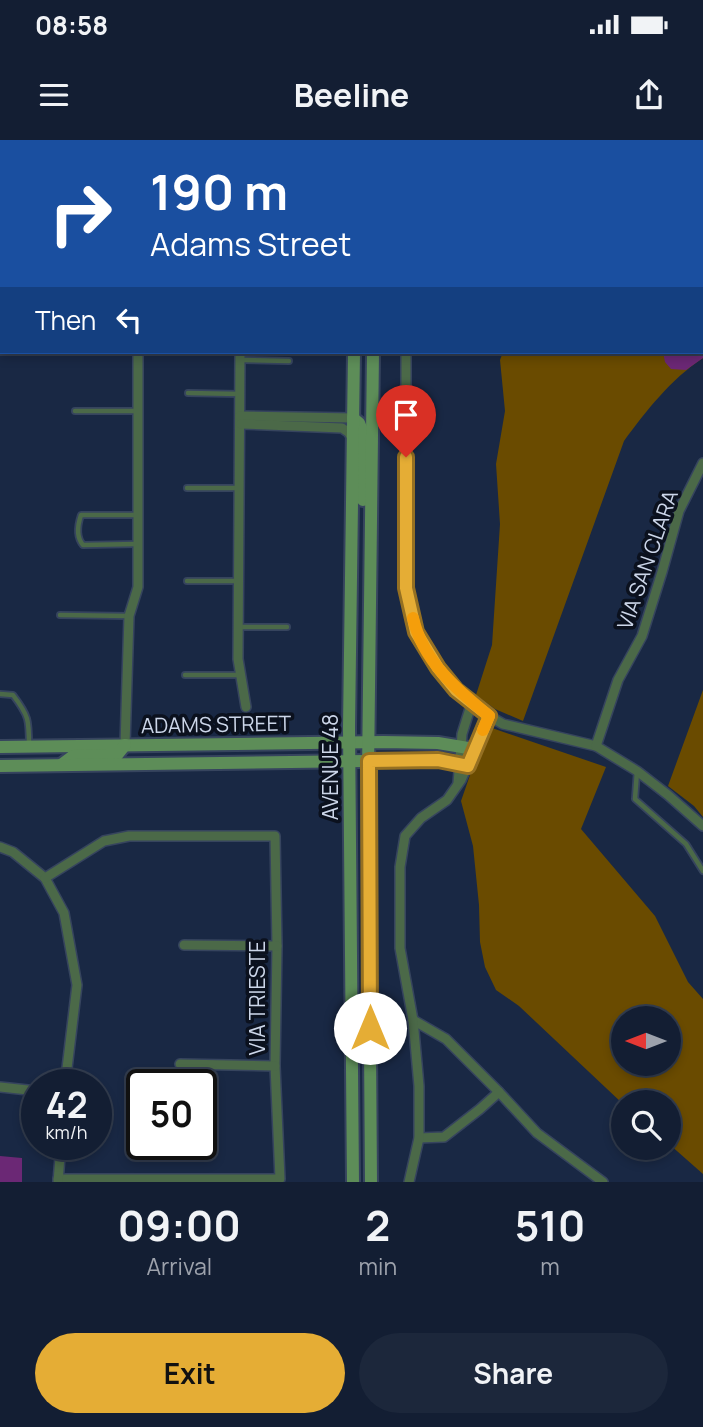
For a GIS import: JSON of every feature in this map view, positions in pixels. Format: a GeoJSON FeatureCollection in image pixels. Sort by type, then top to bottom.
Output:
{"type":"FeatureCollection","features":[{"type":"Feature","properties":{"kind":"main road","name":"AVENUE 48"},"geometry":{"type":"LineString","coordinates":[[353,1182],[350,743],[354,354]]}},
{"type":"Feature","properties":{"kind":"main road","name":"AVENUE 48"},"geometry":{"type":"LineString","coordinates":[[371,1182],[369,742],[373,354]]}},
{"type":"Feature","properties":{"kind":"main road"},"geometry":{"type":"LineString","coordinates":[[353,418],[359,423],[363,433],[363,505],[371,534]]}},
{"type":"Feature","properties":{"kind":"main road","name":"ADAMS STREET"},"geometry":{"type":"LineString","coordinates":[[0,747],[369,742],[438,743],[474,750]]}},
{"type":"Feature","properties":{"kind":"main road"},"geometry":{"type":"LineString","coordinates":[[60,765],[73,756],[117,755],[125,745]]}},
{"type":"Feature","properties":{"kind":"main road","name":"ADAMS STREET"},"geometry":{"type":"LineString","coordinates":[[0,766],[438,760],[464,765]]}},
{"type":"Feature","properties":{"kind":"street"},"geometry":{"type":"LineString","coordinates":[[125,745],[129,616],[138,587],[138,354]]}},
{"type":"Feature","properties":{"kind":"street"},"geometry":{"type":"LineString","coordinates":[[406,354],[406,588],[416,632],[438,668],[456,690],[489,716],[503,724],[596,746],[637,771],[703,826]]}},
{"type":"Feature","properties":{"kind":"street"},"geometry":{"type":"LineString","coordinates":[[240,356],[238,659],[246,707]]}},
{"type":"Feature","properties":{"kind":"street"},"geometry":{"type":"LineString","coordinates":[[241,420],[353,418]]}},
{"type":"Feature","properties":{"kind":"street"},"geometry":{"type":"LineString","coordinates":[[241,420],[342,428],[353,439]]}},
{"type":"Feature","properties":{"kind":"street","name":"VIA SAN CLARA"},"geometry":{"type":"LineString","coordinates":[[596,746],[618,680],[642,636],[678,511],[703,463]]}},
{"type":"Feature","properties":{"kind":"street"},"geometry":{"type":"LineString","coordinates":[[464,765],[461,747],[472,702]]}},
{"type":"Feature","properties":{"kind":"street"},"geometry":{"type":"LineString","coordinates":[[409,1182],[419,1138],[413,1020],[400,948],[400,867],[405,836],[421,818],[447,800],[458,785],[464,765],[489,716]]}},
{"type":"Feature","properties":{"kind":"street","name":"VIA TRIESTE"},"geometry":{"type":"LineString","coordinates":[[45,878],[104,841],[129,835],[275,835],[275,1066],[280,1179],[58,1181]]}},
{"type":"Feature","properties":{"kind":"street"},"geometry":{"type":"LineString","coordinates":[[0,847],[13,852],[45,878],[64,913],[76,985],[67,1069]]}},
{"type":"Feature","properties":{"kind":"street"},"geometry":{"type":"LineString","coordinates":[[184,945],[277,946]]}},
{"type":"Feature","properties":{"kind":"street"},"geometry":{"type":"LineString","coordinates":[[413,1020],[446,1039],[537,1133],[603,1182]]}},
{"type":"Feature","properties":{"kind":"street"},"geometry":{"type":"LineString","coordinates":[[180,1064],[275,1066]]}},
{"type":"Feature","properties":{"kind":"street"},"geometry":{"type":"LineString","coordinates":[[0,1087],[21,1089]]}},
{"type":"Feature","properties":{"kind":"street"},"geometry":{"type":"LineString","coordinates":[[419,1138],[444,1137],[499,1092]]}},
{"type":"Feature","properties":{"kind":"street"},"geometry":{"type":"LineString","coordinates":[[58,1181],[60,1160]]}},
{"type":"Feature","properties":{"kind":"lane"},"geometry":{"type":"LineString","coordinates":[[240,356],[289,361]]}},
{"type":"Feature","properties":{"kind":"lane"},"geometry":{"type":"LineString","coordinates":[[188,393],[240,394]]}},
{"type":"Feature","properties":{"kind":"lane"},"geometry":{"type":"LineString","coordinates":[[75,411],[138,411]]}},
{"type":"Feature","properties":{"kind":"lane"},"geometry":{"type":"LineString","coordinates":[[187,488],[239,488]]}},
{"type":"Feature","properties":{"kind":"lane"},"geometry":{"type":"LineString","coordinates":[[138,515],[81,515],[78,523],[80,542],[83,545],[138,544]]}},
{"type":"Feature","properties":{"kind":"lane"},"geometry":{"type":"LineString","coordinates":[[187,581],[238,581]]}},
{"type":"Feature","properties":{"kind":"lane"},"geometry":{"type":"LineString","coordinates":[[60,615],[129,616]]}},
{"type":"Feature","properties":{"kind":"lane"},"geometry":{"type":"LineString","coordinates":[[238,627],[287,627]]}},
{"type":"Feature","properties":{"kind":"lane"},"geometry":{"type":"LineString","coordinates":[[185,675],[240,675]]}},
{"type":"Feature","properties":{"kind":"lane"},"geometry":{"type":"LineString","coordinates":[[0,694],[13,695],[26,711],[29,747]]}},
{"type":"Feature","properties":{"kind":"lane"},"geometry":{"type":"LineString","coordinates":[[637,771],[635,799],[686,844],[703,871]]}},
{"type":"Feature","properties":{"kind":"shaded area"},"geometry":{"type":"Polygon","coordinates":[[[502,354],[703,354],[703,358],[691,366],[650,407],[624,441],[523,721],[495,709],[476,695],[492,645],[500,524],[496,464],[505,411],[500,360],[502,354]]]}},
{"type":"Feature","properties":{"kind":"shaded area"},"geometry":{"type":"Polygon","coordinates":[[[663,354],[703,354],[703,358],[686,370],[671,369],[665,362],[663,354]]]}},
{"type":"Feature","properties":{"kind":"shaded area"},"geometry":{"type":"Polygon","coordinates":[[[703,690],[703,817],[694,806],[668,786],[703,690]]]}},
{"type":"Feature","properties":{"kind":"shaded area"},"geometry":{"type":"Polygon","coordinates":[[[492,728],[606,767],[581,829],[655,916],[688,982],[703,999],[703,1174],[681,1155],[681,1090],[611,1090],[611,1093],[519,1006],[496,990],[485,967],[480,942],[473,846],[461,801],[484,735],[492,728]]]}},
{"type":"Feature","properties":{"kind":"shaded area"},"geometry":{"type":"Polygon","coordinates":[[[0,1156],[21,1158],[22,1182],[0,1182],[0,1156]]]}},
{"type":"Feature","properties":{"kind":"slow traffic"},"geometry":{"type":"LineString","coordinates":[[413,618],[416,632],[438,668],[456,690],[489,716],[483,730]]}},
{"type":"Feature","properties":{"kind":"route"},"geometry":{"type":"LineString","coordinates":[[370,1028],[369,761],[438,760],[468,766],[489,716],[456,690],[438,668],[416,632],[406,588],[406,457]]}}]}
